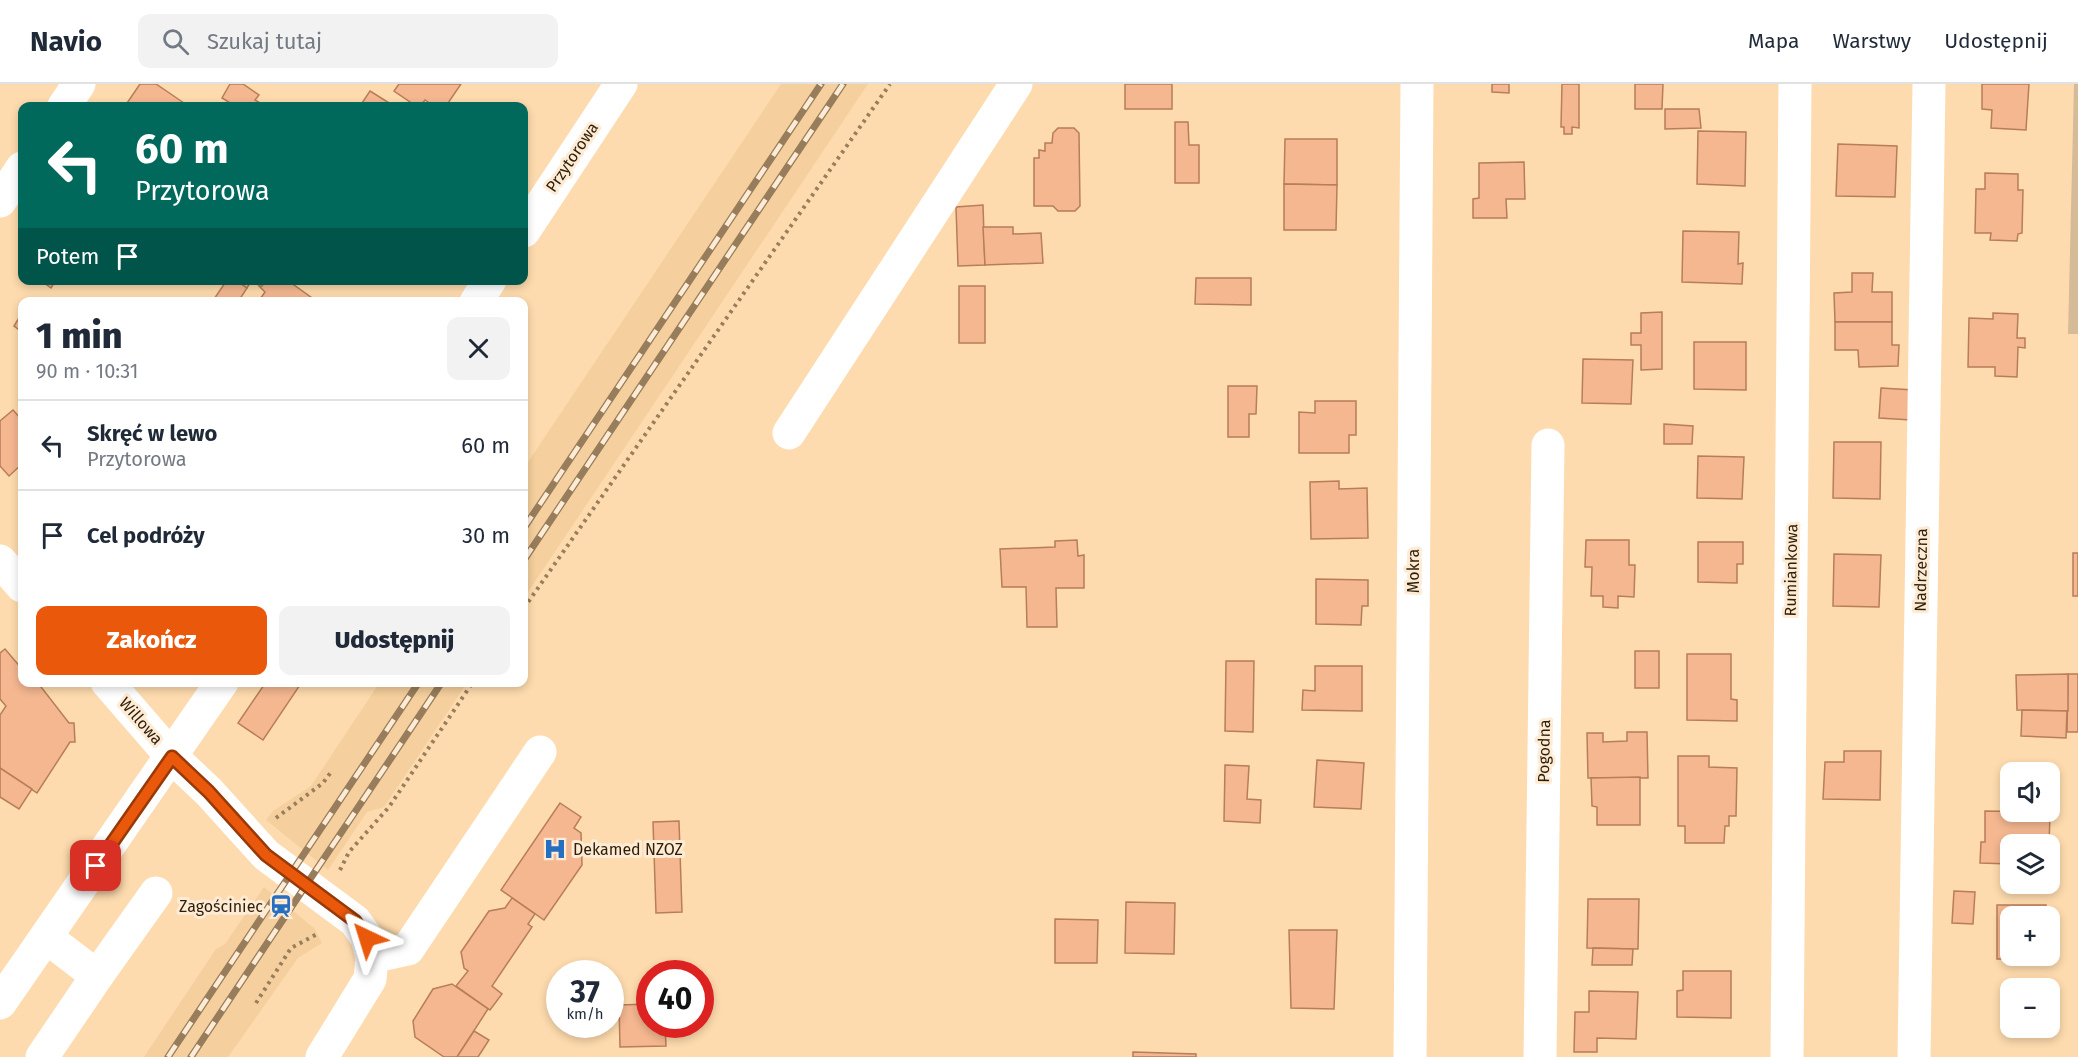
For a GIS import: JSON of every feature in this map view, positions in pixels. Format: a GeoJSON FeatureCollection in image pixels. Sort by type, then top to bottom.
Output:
{"type":"FeatureCollection","features":[{"type":"Feature","properties":{"kind":"street"},"geometry":{"type":"LineString","coordinates":[[67,102],[79,84]]}},
{"type":"Feature","properties":{"kind":"street","name":"Przytorowa"},"geometry":{"type":"LineString","coordinates":[[528,225],[621,84]]}},
{"type":"Feature","properties":{"kind":"street"},"geometry":{"type":"LineString","coordinates":[[789,433],[1016,84]]}},
{"type":"Feature","properties":{"kind":"street","name":"Mokra"},"geometry":{"type":"LineString","coordinates":[[1410,1057],[1417,84]]}},
{"type":"Feature","properties":{"kind":"street","name":"Rumiankowa"},"geometry":{"type":"LineString","coordinates":[[1787,1057],[1795,84]]}},
{"type":"Feature","properties":{"kind":"street","name":"Nadrzeczna"},"geometry":{"type":"LineString","coordinates":[[1914,1057],[1929,84]]}},
{"type":"Feature","properties":{"kind":"street"},"geometry":{"type":"LineString","coordinates":[[0,201],[18,174]]}},
{"type":"Feature","properties":{"kind":"street","name":"Pogodna"},"geometry":{"type":"LineString","coordinates":[[1540,1057],[1548,445]]}},
{"type":"Feature","properties":{"kind":"street"},"geometry":{"type":"LineString","coordinates":[[0,561],[18,581]]}},
{"type":"Feature","properties":{"kind":"street","name":"Willowa"},"geometry":{"type":"LineString","coordinates":[[111,687],[172,757],[209,792],[266,855],[355,921],[367,938],[372,957]]}},
{"type":"Feature","properties":{"kind":"street"},"geometry":{"type":"LineString","coordinates":[[0,1003],[219,687]]}},
{"type":"Feature","properties":{"kind":"street"},"geometry":{"type":"LineString","coordinates":[[322,1057],[361,996],[369,979],[372,957],[408,949],[540,752]]}},
{"type":"Feature","properties":{"kind":"street"},"geometry":{"type":"LineString","coordinates":[[42,1057],[156,893]]}},
{"type":"Feature","properties":{"kind":"street"},"geometry":{"type":"LineString","coordinates":[[46,937],[97,976]]}},
{"type":"Feature","properties":{"kind":"path"},"geometry":{"type":"LineString","coordinates":[[528,602],[890,84]]}},
{"type":"Feature","properties":{"kind":"path"},"geometry":{"type":"LineString","coordinates":[[334,879],[349,852],[389,807],[470,687]]}},
{"type":"Feature","properties":{"kind":"path"},"geometry":{"type":"LineString","coordinates":[[273,823],[278,814],[323,783],[331,772]]}},
{"type":"Feature","properties":{"kind":"path"},"geometry":{"type":"LineString","coordinates":[[256,1003],[291,948],[324,930]]}},
{"type":"Feature","properties":{"kind":"shaded area"},"geometry":{"type":"Polygon","coordinates":[[[781,84],[868,84],[528,592],[528,462],[781,84]]]}},
{"type":"Feature","properties":{"kind":"shaded area"},"geometry":{"type":"Polygon","coordinates":[[[2074,84],[2078,84],[2078,334],[2068,334],[2074,84]]]}},
{"type":"Feature","properties":{"kind":"shaded area"},"geometry":{"type":"Polygon","coordinates":[[[377,687],[464,687],[384,807],[367,812],[328,870],[266,820],[273,811],[311,786],[377,687]]]}},
{"type":"Feature","properties":{"kind":"shaded area"},"geometry":{"type":"Polygon","coordinates":[[[264,887],[315,929],[322,943],[298,958],[228,1057],[144,1057],[216,949],[225,944],[264,887]]]}},
{"type":"Feature","properties":{"kind":"building"},"geometry":{"type":"Polygon","coordinates":[[[140,84],[156,84],[183,102],[128,102],[140,84]]]}},
{"type":"Feature","properties":{"kind":"building"},"geometry":{"type":"Polygon","coordinates":[[[230,84],[243,84],[259,95],[255,100],[258,102],[228,102],[222,98],[230,84]]]}},
{"type":"Feature","properties":{"kind":"building"},"geometry":{"type":"Polygon","coordinates":[[[399,84],[461,84],[449,102],[425,100],[410,102],[394,91],[399,84]]]}},
{"type":"Feature","properties":{"kind":"building"},"geometry":{"type":"Polygon","coordinates":[[[1125,84],[1172,84],[1172,109],[1125,109],[1125,84]]]}},
{"type":"Feature","properties":{"kind":"building"},"geometry":{"type":"Polygon","coordinates":[[[1492,84],[1509,84],[1509,93],[1492,92],[1492,84]]]}},
{"type":"Feature","properties":{"kind":"building"},"geometry":{"type":"Polygon","coordinates":[[[1562,84],[1579,84],[1579,128],[1572,127],[1572,134],[1564,134],[1564,127],[1561,127],[1562,84]]]}},
{"type":"Feature","properties":{"kind":"building"},"geometry":{"type":"Polygon","coordinates":[[[1635,84],[1663,84],[1662,109],[1635,109],[1635,84]]]}},
{"type":"Feature","properties":{"kind":"building"},"geometry":{"type":"Polygon","coordinates":[[[1982,84],[2029,84],[2026,130],[1991,128],[1992,110],[1982,109],[1982,84]]]}},
{"type":"Feature","properties":{"kind":"building"},"geometry":{"type":"Polygon","coordinates":[[[370,91],[388,102],[363,102],[370,91]]]}},
{"type":"Feature","properties":{"kind":"building"},"geometry":{"type":"Polygon","coordinates":[[[1665,109],[1699,109],[1701,128],[1665,129],[1665,109]]]}},
{"type":"Feature","properties":{"kind":"building"},"geometry":{"type":"Polygon","coordinates":[[[1175,122],[1188,122],[1189,145],[1199,145],[1199,183],[1175,183],[1175,122]]]}},
{"type":"Feature","properties":{"kind":"building"},"geometry":{"type":"Polygon","coordinates":[[[1058,128],[1074,128],[1079,133],[1080,206],[1075,211],[1058,211],[1053,206],[1034,206],[1034,158],[1039,158],[1039,150],[1045,151],[1045,143],[1052,143],[1053,133],[1058,128]]]}},
{"type":"Feature","properties":{"kind":"building"},"geometry":{"type":"Polygon","coordinates":[[[1698,131],[1746,132],[1745,186],[1697,184],[1698,131]]]}},
{"type":"Feature","properties":{"kind":"building"},"geometry":{"type":"Polygon","coordinates":[[[1285,139],[1337,139],[1337,185],[1284,184],[1285,139]]]}},
{"type":"Feature","properties":{"kind":"building"},"geometry":{"type":"Polygon","coordinates":[[[1838,144],[1897,146],[1895,197],[1836,196],[1838,144]]]}},
{"type":"Feature","properties":{"kind":"building"},"geometry":{"type":"Polygon","coordinates":[[[1524,162],[1525,199],[1506,199],[1507,218],[1473,218],[1473,199],[1479,198],[1479,163],[1524,162]]]}},
{"type":"Feature","properties":{"kind":"building"},"geometry":{"type":"Polygon","coordinates":[[[1985,173],[2018,174],[2018,190],[2023,190],[2022,233],[2018,234],[2017,241],[1990,240],[1991,233],[1975,233],[1976,189],[1985,189],[1985,173]]]}},
{"type":"Feature","properties":{"kind":"building"},"geometry":{"type":"Polygon","coordinates":[[[1284,184],[1337,185],[1336,230],[1284,230],[1284,184]]]}},
{"type":"Feature","properties":{"kind":"building"},"geometry":{"type":"Polygon","coordinates":[[[983,205],[985,265],[958,266],[956,207],[983,205]]]}},
{"type":"Feature","properties":{"kind":"building"},"geometry":{"type":"Polygon","coordinates":[[[983,227],[1013,227],[1013,234],[1041,233],[1043,263],[985,265],[983,227]]]}},
{"type":"Feature","properties":{"kind":"building"},"geometry":{"type":"Polygon","coordinates":[[[1683,231],[1739,232],[1738,264],[1743,263],[1742,284],[1682,282],[1683,231]]]}},
{"type":"Feature","properties":{"kind":"building"},"geometry":{"type":"Polygon","coordinates":[[[1852,273],[1873,273],[1872,292],[1892,292],[1892,322],[1835,322],[1834,293],[1852,292],[1852,273]]]}},
{"type":"Feature","properties":{"kind":"building"},"geometry":{"type":"Polygon","coordinates":[[[1196,278],[1251,278],[1251,305],[1195,304],[1196,278]]]}},
{"type":"Feature","properties":{"kind":"building"},"geometry":{"type":"Polygon","coordinates":[[[224,285],[243,285],[247,288],[241,297],[215,297],[224,285]]]}},
{"type":"Feature","properties":{"kind":"building"},"geometry":{"type":"Polygon","coordinates":[[[294,285],[311,297],[262,297],[265,292],[259,286],[294,285]]]}},
{"type":"Feature","properties":{"kind":"building"},"geometry":{"type":"Polygon","coordinates":[[[959,286],[985,286],[985,343],[959,343],[959,286]]]}},
{"type":"Feature","properties":{"kind":"building"},"geometry":{"type":"Polygon","coordinates":[[[1662,312],[1662,369],[1641,370],[1641,345],[1631,345],[1631,333],[1641,333],[1641,313],[1662,312]]]}},
{"type":"Feature","properties":{"kind":"building"},"geometry":{"type":"Polygon","coordinates":[[[1993,313],[2018,314],[2017,338],[2025,338],[2025,348],[2018,347],[2017,377],[1995,376],[1995,367],[1968,367],[1969,318],[1993,319],[1993,313]]]}},
{"type":"Feature","properties":{"kind":"building"},"geometry":{"type":"Polygon","coordinates":[[[1835,322],[1892,322],[1892,345],[1899,345],[1898,366],[1859,367],[1858,350],[1835,350],[1835,322]]]}},
{"type":"Feature","properties":{"kind":"building"},"geometry":{"type":"Polygon","coordinates":[[[1694,342],[1746,342],[1746,390],[1694,389],[1694,342]]]}},
{"type":"Feature","properties":{"kind":"building"},"geometry":{"type":"Polygon","coordinates":[[[1583,359],[1633,360],[1631,404],[1582,403],[1583,359]]]}},
{"type":"Feature","properties":{"kind":"building"},"geometry":{"type":"Polygon","coordinates":[[[1228,386],[1257,386],[1256,414],[1249,414],[1249,437],[1228,437],[1228,386]]]}},
{"type":"Feature","properties":{"kind":"building"},"geometry":{"type":"Polygon","coordinates":[[[1881,388],[1914,390],[1911,420],[1879,418],[1881,388]]]}},
{"type":"Feature","properties":{"kind":"building"},"geometry":{"type":"Polygon","coordinates":[[[1315,401],[1356,401],[1356,435],[1349,435],[1349,453],[1299,453],[1299,412],[1315,413],[1315,401]]]}},
{"type":"Feature","properties":{"kind":"building"},"geometry":{"type":"Polygon","coordinates":[[[13,410],[18,416],[18,468],[9,476],[0,466],[0,421],[13,410]]]}},
{"type":"Feature","properties":{"kind":"building"},"geometry":{"type":"Polygon","coordinates":[[[1664,424],[1693,426],[1692,444],[1664,444],[1664,424]]]}},
{"type":"Feature","properties":{"kind":"building"},"geometry":{"type":"Polygon","coordinates":[[[1834,442],[1881,442],[1880,499],[1833,498],[1834,442]]]}},
{"type":"Feature","properties":{"kind":"building"},"geometry":{"type":"Polygon","coordinates":[[[1698,456],[1744,457],[1742,499],[1697,498],[1698,456]]]}},
{"type":"Feature","properties":{"kind":"building"},"geometry":{"type":"Polygon","coordinates":[[[1339,481],[1339,489],[1367,488],[1368,538],[1311,539],[1310,482],[1339,481]]]}},
{"type":"Feature","properties":{"kind":"building"},"geometry":{"type":"Polygon","coordinates":[[[1077,540],[1078,556],[1084,555],[1084,588],[1056,588],[1057,627],[1027,627],[1026,587],[1002,587],[1000,549],[1055,547],[1055,541],[1077,540]]]}},
{"type":"Feature","properties":{"kind":"building"},"geometry":{"type":"Polygon","coordinates":[[[1586,540],[1629,540],[1629,565],[1635,565],[1634,597],[1618,596],[1618,608],[1603,607],[1603,596],[1591,596],[1592,567],[1585,567],[1586,540]]]}},
{"type":"Feature","properties":{"kind":"building"},"geometry":{"type":"Polygon","coordinates":[[[1698,542],[1743,542],[1743,564],[1737,564],[1737,583],[1698,582],[1698,542]]]}},
{"type":"Feature","properties":{"kind":"building"},"geometry":{"type":"Polygon","coordinates":[[[2073,553],[2078,553],[2078,596],[2073,596],[2073,553]]]}},
{"type":"Feature","properties":{"kind":"building"},"geometry":{"type":"Polygon","coordinates":[[[1834,554],[1881,555],[1879,607],[1833,606],[1834,554]]]}},
{"type":"Feature","properties":{"kind":"building"},"geometry":{"type":"Polygon","coordinates":[[[1316,579],[1368,580],[1368,606],[1362,606],[1361,625],[1316,624],[1316,579]]]}},
{"type":"Feature","properties":{"kind":"building"},"geometry":{"type":"Polygon","coordinates":[[[5,649],[18,664],[18,687],[41,687],[69,723],[74,723],[75,742],[70,742],[37,793],[0,768],[0,715],[6,706],[0,699],[0,653],[5,649]]]}},
{"type":"Feature","properties":{"kind":"building"},"geometry":{"type":"Polygon","coordinates":[[[1635,651],[1659,651],[1659,688],[1635,688],[1635,651]]]}},
{"type":"Feature","properties":{"kind":"building"},"geometry":{"type":"Polygon","coordinates":[[[1687,654],[1731,654],[1731,699],[1737,700],[1737,721],[1687,720],[1687,654]]]}},
{"type":"Feature","properties":{"kind":"building"},"geometry":{"type":"Polygon","coordinates":[[[1226,661],[1254,661],[1253,732],[1225,731],[1226,661]]]}},
{"type":"Feature","properties":{"kind":"building"},"geometry":{"type":"Polygon","coordinates":[[[1315,666],[1362,666],[1362,711],[1302,710],[1303,690],[1315,691],[1315,666]]]}},
{"type":"Feature","properties":{"kind":"building"},"geometry":{"type":"Polygon","coordinates":[[[2068,674],[2078,674],[2078,732],[2067,732],[2068,674]]]}},
{"type":"Feature","properties":{"kind":"building"},"geometry":{"type":"Polygon","coordinates":[[[2068,674],[2068,711],[2017,710],[2016,675],[2068,674]]]}},
{"type":"Feature","properties":{"kind":"building"},"geometry":{"type":"Polygon","coordinates":[[[263,687],[299,687],[263,740],[238,723],[263,687]]]}},
{"type":"Feature","properties":{"kind":"building"},"geometry":{"type":"Polygon","coordinates":[[[2022,710],[2067,711],[2066,738],[2021,736],[2022,710]]]}},
{"type":"Feature","properties":{"kind":"building"},"geometry":{"type":"Polygon","coordinates":[[[1627,732],[1647,732],[1648,778],[1588,778],[1587,733],[1603,733],[1603,742],[1627,741],[1627,732]]]}},
{"type":"Feature","properties":{"kind":"building"},"geometry":{"type":"Polygon","coordinates":[[[1844,751],[1881,751],[1880,800],[1823,799],[1825,762],[1844,762],[1844,751]]]}},
{"type":"Feature","properties":{"kind":"building"},"geometry":{"type":"Polygon","coordinates":[[[1678,756],[1709,756],[1709,767],[1737,768],[1736,816],[1729,816],[1729,826],[1725,826],[1724,843],[1685,843],[1685,826],[1678,826],[1678,756]]]}},
{"type":"Feature","properties":{"kind":"building"},"geometry":{"type":"Polygon","coordinates":[[[1317,760],[1364,763],[1361,809],[1314,807],[1317,760]]]}},
{"type":"Feature","properties":{"kind":"building"},"geometry":{"type":"Polygon","coordinates":[[[1225,765],[1249,766],[1247,799],[1261,800],[1260,823],[1224,821],[1225,765]]]}},
{"type":"Feature","properties":{"kind":"building"},"geometry":{"type":"Polygon","coordinates":[[[0,768],[32,789],[19,809],[0,797],[0,768]]]}},
{"type":"Feature","properties":{"kind":"building"},"geometry":{"type":"Polygon","coordinates":[[[1640,777],[1640,825],[1597,825],[1597,807],[1592,806],[1591,778],[1640,777]]]}},
{"type":"Feature","properties":{"kind":"building","name":"Dekamed NZOZ"},"geometry":{"type":"Polygon","coordinates":[[[560,803],[581,817],[574,828],[581,833],[582,865],[544,920],[501,890],[560,803]]]}},
{"type":"Feature","properties":{"kind":"building"},"geometry":{"type":"Polygon","coordinates":[[[1985,811],[2000,811],[2000,822],[2050,822],[2049,834],[2000,834],[2000,864],[1980,863],[1981,842],[1985,842],[1985,811]]]}},
{"type":"Feature","properties":{"kind":"building"},"geometry":{"type":"Polygon","coordinates":[[[679,821],[682,912],[656,913],[653,822],[679,821]]]}},
{"type":"Feature","properties":{"kind":"building"},"geometry":{"type":"Polygon","coordinates":[[[1954,891],[1975,892],[1973,924],[1952,923],[1954,891]]]}},
{"type":"Feature","properties":{"kind":"building"},"geometry":{"type":"Polygon","coordinates":[[[512,898],[535,914],[528,924],[532,927],[492,986],[502,994],[490,1010],[456,986],[468,971],[464,968],[461,952],[489,911],[505,908],[512,898]]]}},
{"type":"Feature","properties":{"kind":"building"},"geometry":{"type":"Polygon","coordinates":[[[1588,899],[1639,899],[1638,949],[1587,948],[1588,899]]]}},
{"type":"Feature","properties":{"kind":"building"},"geometry":{"type":"Polygon","coordinates":[[[1126,902],[1175,903],[1174,954],[1125,953],[1126,902]]]}},
{"type":"Feature","properties":{"kind":"building"},"geometry":{"type":"Polygon","coordinates":[[[1997,905],[2046,905],[2000,906],[2000,959],[1997,959],[1997,905]]]}},
{"type":"Feature","properties":{"kind":"building"},"geometry":{"type":"Polygon","coordinates":[[[1055,919],[1098,920],[1097,963],[1055,963],[1055,919]]]}},
{"type":"Feature","properties":{"kind":"building"},"geometry":{"type":"Polygon","coordinates":[[[1289,930],[1337,930],[1334,1009],[1291,1008],[1289,930]]]}},
{"type":"Feature","properties":{"kind":"building"},"geometry":{"type":"Polygon","coordinates":[[[1593,948],[1633,949],[1632,965],[1592,965],[1593,948]]]}},
{"type":"Feature","properties":{"kind":"building"},"geometry":{"type":"Polygon","coordinates":[[[1683,971],[1731,971],[1731,1018],[1677,1017],[1677,991],[1683,990],[1683,971]]]}},
{"type":"Feature","properties":{"kind":"building"},"geometry":{"type":"Polygon","coordinates":[[[452,984],[488,1009],[457,1057],[444,1057],[415,1037],[413,1021],[433,989],[452,984]]]}},
{"type":"Feature","properties":{"kind":"building"},"geometry":{"type":"Polygon","coordinates":[[[1589,991],[1638,992],[1636,1039],[1597,1038],[1597,1052],[1574,1052],[1575,1012],[1589,1012],[1589,991]]]}},
{"type":"Feature","properties":{"kind":"building"},"geometry":{"type":"Polygon","coordinates":[[[636,1004],[636,1038],[666,1038],[666,1046],[620,1047],[620,1038],[624,1038],[624,1005],[636,1004]]]}},
{"type":"Feature","properties":{"kind":"building"},"geometry":{"type":"Polygon","coordinates":[[[474,1031],[489,1040],[478,1057],[457,1057],[474,1031]]]}},
{"type":"Feature","properties":{"kind":"building"},"geometry":{"type":"Polygon","coordinates":[[[1133,1052],[1196,1054],[1196,1057],[1133,1057],[1133,1052]]]}},
{"type":"Feature","properties":{"kind":"railway"},"geometry":{"type":"LineString","coordinates":[[528,522],[821,84]]}},
{"type":"Feature","properties":{"kind":"railway"},"geometry":{"type":"LineString","coordinates":[[528,554],[843,84]]}},
{"type":"Feature","properties":{"kind":"railway"},"geometry":{"type":"LineString","coordinates":[[168,1057],[416,687]]}},
{"type":"Feature","properties":{"kind":"railway"},"geometry":{"type":"LineString","coordinates":[[191,1057],[439,687]]}},
{"type":"Feature","properties":{"kind":"place","name":"Dekamed NZOZ"},"geometry":{"type":"Point","coordinates":[555,849]}},
{"type":"Feature","properties":{"kind":"place","name":"Zagościniec"},"geometry":{"type":"Point","coordinates":[281,906]}},
{"type":"Feature","properties":{"kind":"route"},"geometry":{"type":"LineString","coordinates":[[96,866],[172,757],[209,792],[240,829],[266,855],[355,921],[367,938]]}}]}
